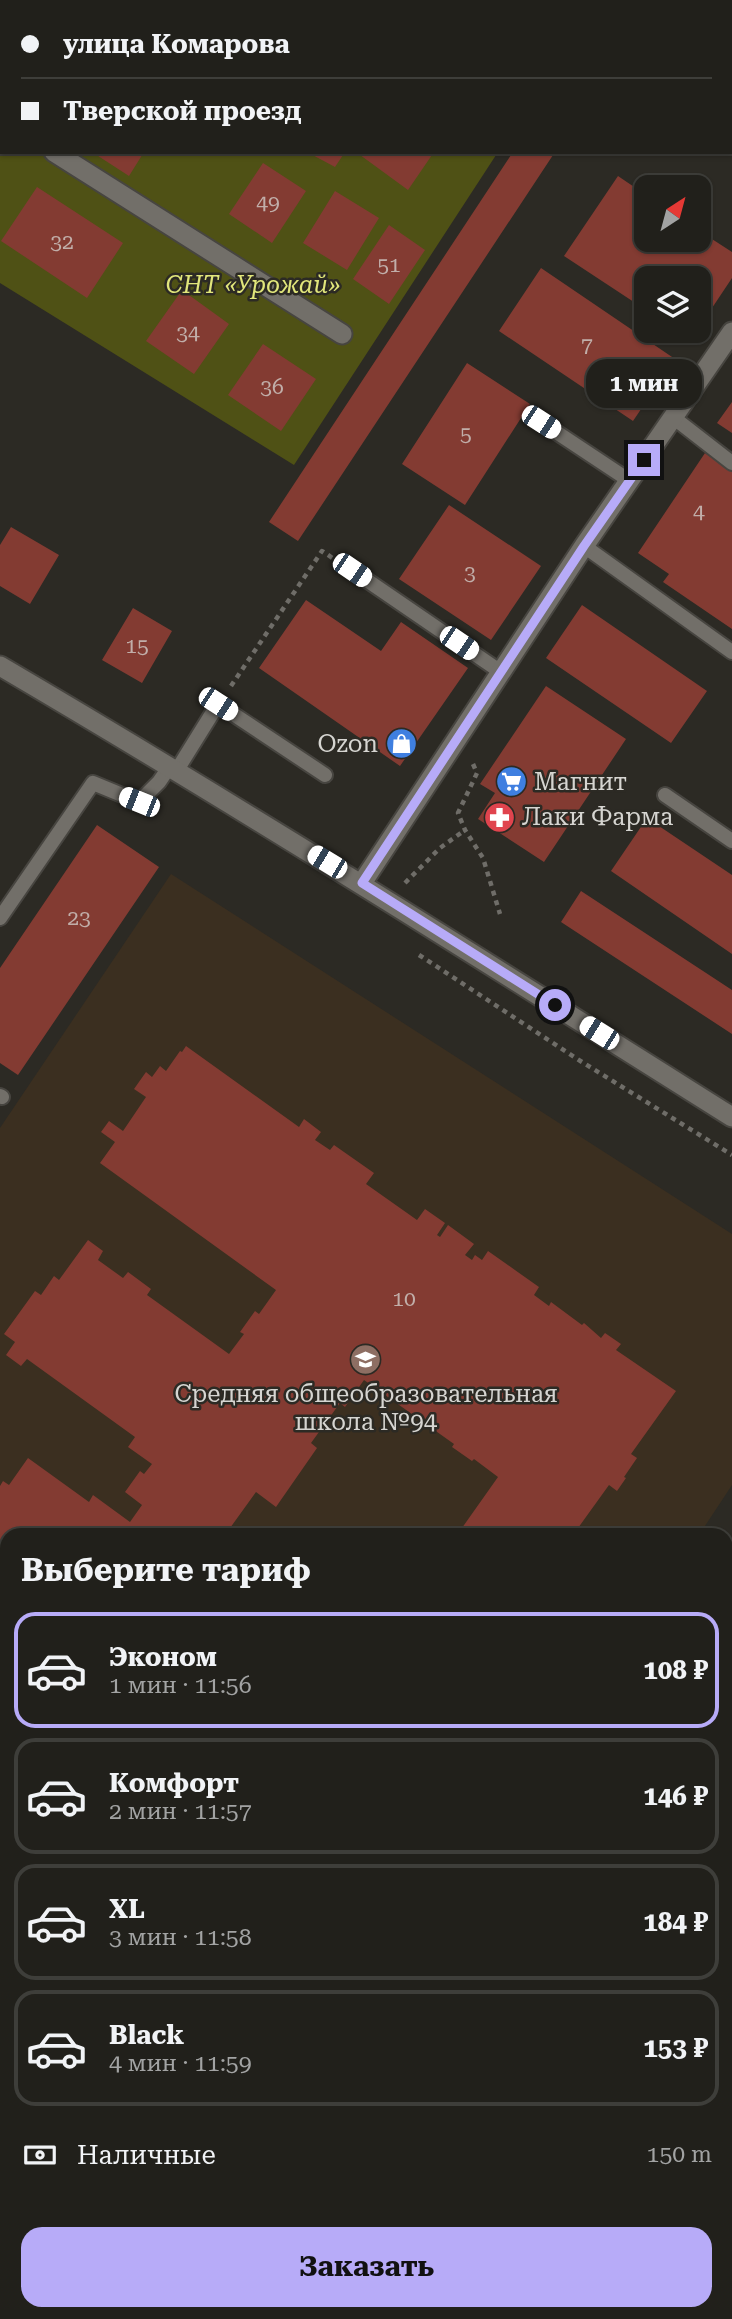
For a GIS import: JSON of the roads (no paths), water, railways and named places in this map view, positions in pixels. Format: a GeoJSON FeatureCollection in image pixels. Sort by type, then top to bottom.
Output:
{"type":"FeatureCollection","features":[{"type":"Feature","properties":{"kind":"street"},"geometry":{"type":"LineString","coordinates":[[57,154],[342,334]]}},
{"type":"Feature","properties":{"kind":"street"},"geometry":{"type":"LineString","coordinates":[[362,883],[584,546],[732,332]]}},
{"type":"Feature","properties":{"kind":"street"},"geometry":{"type":"LineString","coordinates":[[0,666],[362,883],[732,1116]]}},
{"type":"Feature","properties":{"kind":"lane"},"geometry":{"type":"LineString","coordinates":[[674,418],[732,463]]}},
{"type":"Feature","properties":{"kind":"lane"},"geometry":{"type":"LineString","coordinates":[[541,422],[630,481]]}},
{"type":"Feature","properties":{"kind":"lane"},"geometry":{"type":"LineString","coordinates":[[584,546],[732,652]]}},
{"type":"Feature","properties":{"kind":"lane"},"geometry":{"type":"LineString","coordinates":[[352,570],[501,672]]}},
{"type":"Feature","properties":{"kind":"lane"},"geometry":{"type":"LineString","coordinates":[[0,918],[93,783],[139,802],[174,768],[218,704],[325,775]]}},
{"type":"Feature","properties":{"kind":"lane"},"geometry":{"type":"LineString","coordinates":[[665,795],[732,841]]}},
{"type":"Feature","properties":{"kind":"place","name":"Ozon"},"geometry":{"type":"Point","coordinates":[401,744]}},
{"type":"Feature","properties":{"kind":"place","name":"Магнит"},"geometry":{"type":"Point","coordinates":[511,782]}},
{"type":"Feature","properties":{"kind":"place","name":"Лаки Фарма"},"geometry":{"type":"Point","coordinates":[499,817]}},
{"type":"Feature","properties":{"kind":"place","name":"Средняя общеобразовательная школа №94"},"geometry":{"type":"Point","coordinates":[366,1360]}},
{"type":"Feature","properties":{"kind":"park label","name":"СНТ «Урожай»"},"geometry":{"type":"Point","coordinates":[253,285]}}]}
